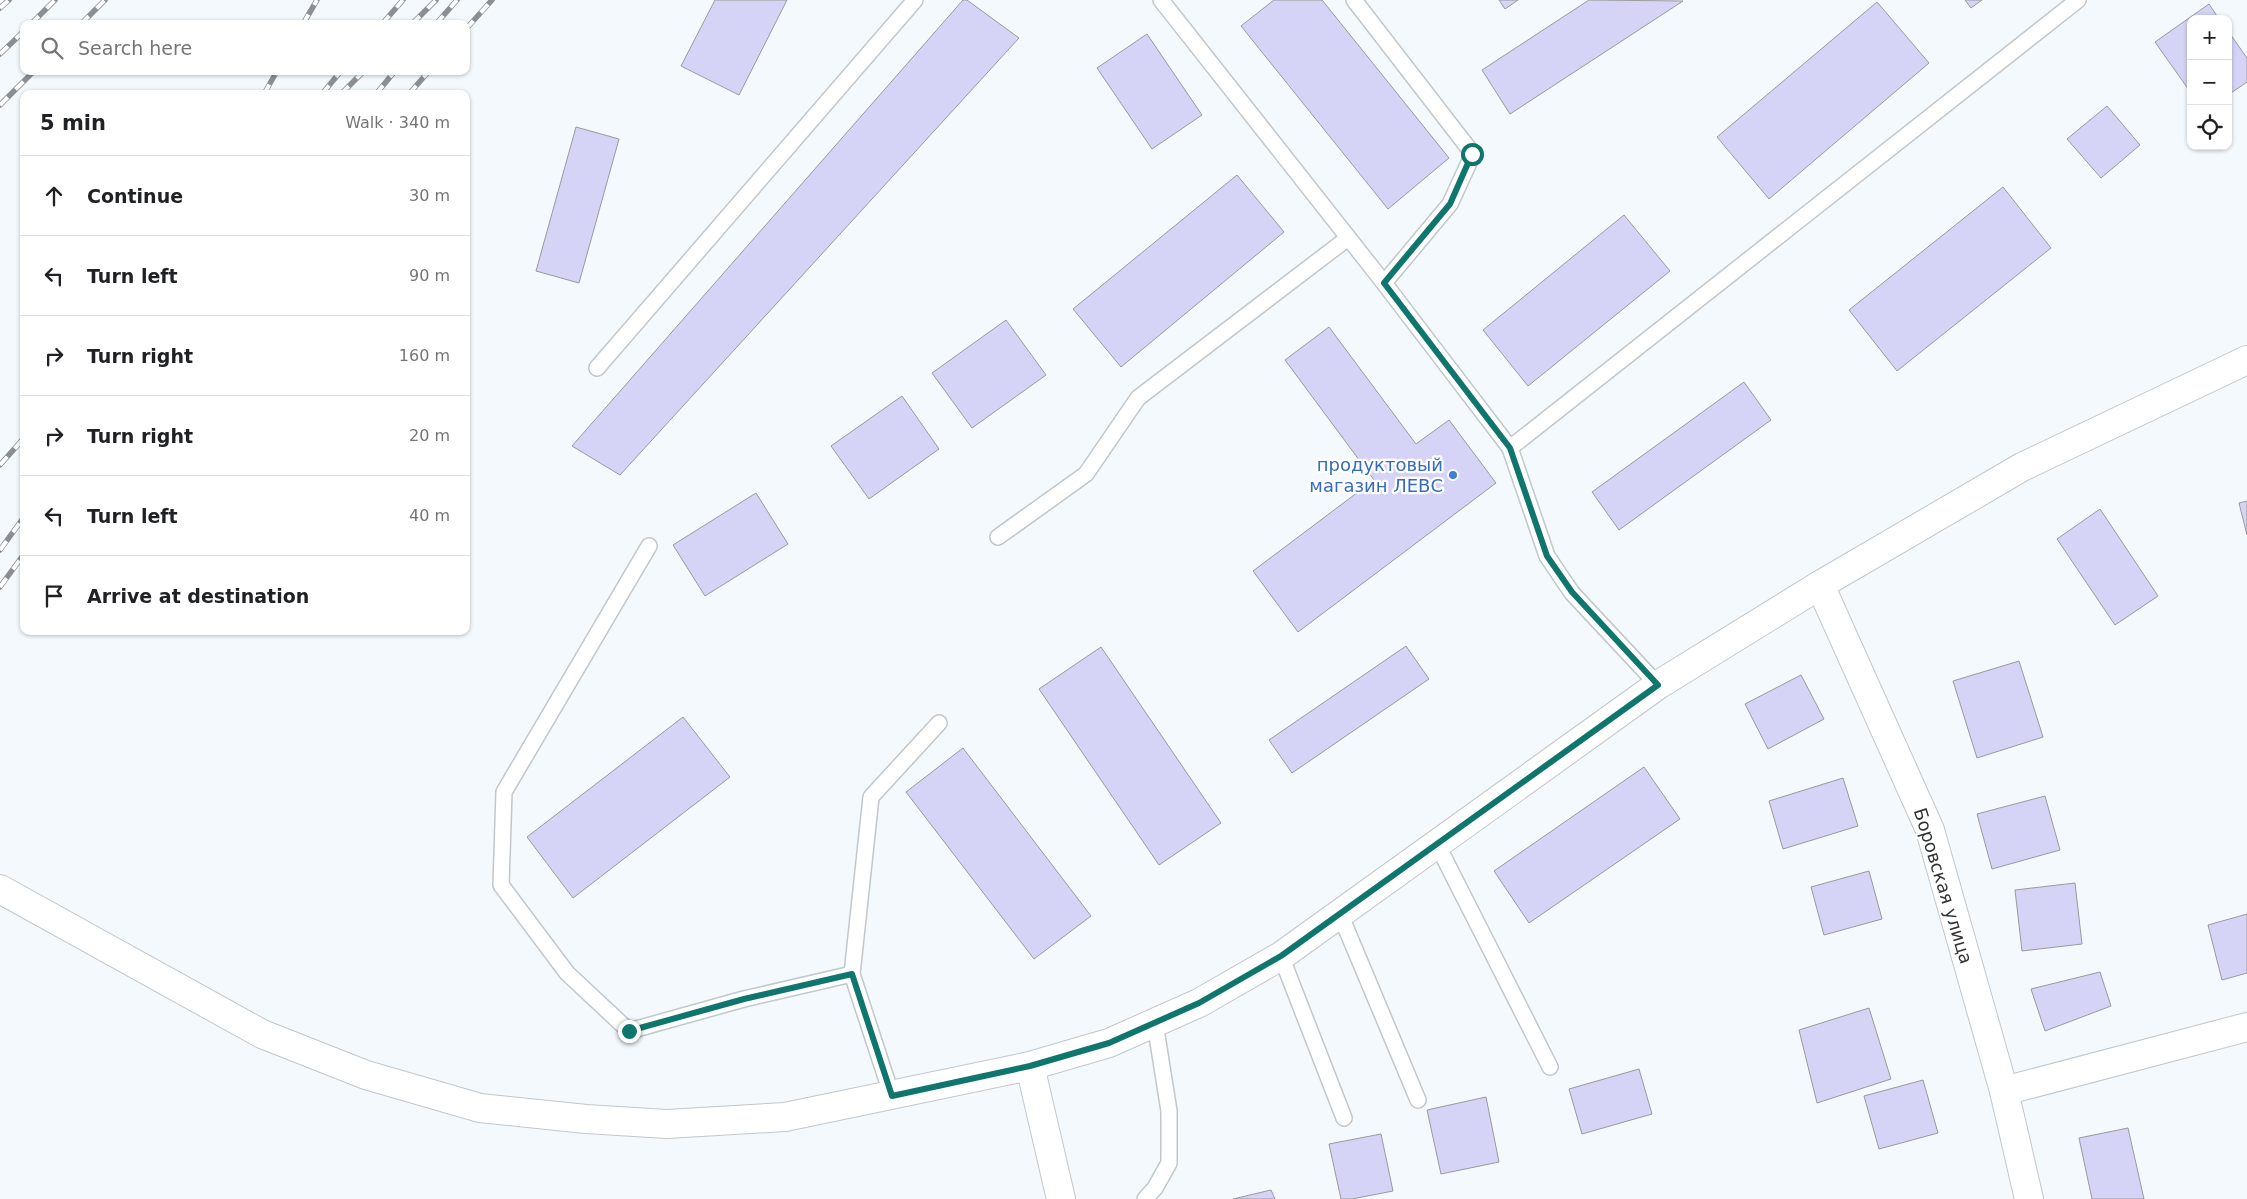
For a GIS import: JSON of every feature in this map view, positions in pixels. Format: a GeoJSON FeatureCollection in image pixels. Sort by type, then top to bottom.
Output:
{"type":"FeatureCollection","features":[{"type":"Feature","properties":{"kind":"main road"},"geometry":{"type":"LineString","coordinates":[[0,888],[262,1034],[366,1075],[480,1108],[586,1119],[667,1124],[785,1117],[1030,1066],[1109,1043],[1155,1023],[1199,1003],[1281,956],[1658,685],[1820,585],[2022,467],[2247,360]]}},
{"type":"Feature","properties":{"kind":"main road","name":"Боровская улица"},"geometry":{"type":"LineString","coordinates":[[1820,585],[1930,830],[2004,1091],[2029,1199]]}},
{"type":"Feature","properties":{"kind":"main road"},"geometry":{"type":"LineString","coordinates":[[2004,1091],[2247,1027]]}},
{"type":"Feature","properties":{"kind":"main road"},"geometry":{"type":"LineString","coordinates":[[1030,1066],[1061,1199]]}},
{"type":"Feature","properties":{"kind":"lane"},"geometry":{"type":"LineString","coordinates":[[597,368],[914,0]]}},
{"type":"Feature","properties":{"kind":"lane"},"geometry":{"type":"LineString","coordinates":[[1161,0],[1384,283],[1510,448],[1547,556],[1572,592],[1658,685]]}},
{"type":"Feature","properties":{"kind":"lane"},"geometry":{"type":"LineString","coordinates":[[1354,0],[1472,154],[1450,204],[1384,283]]}},
{"type":"Feature","properties":{"kind":"lane"},"geometry":{"type":"LineString","coordinates":[[1510,448],[2078,0]]}},
{"type":"Feature","properties":{"kind":"lane"},"geometry":{"type":"LineString","coordinates":[[998,537],[1086,474],[1138,398],[1348,238]]}},
{"type":"Feature","properties":{"kind":"lane"},"geometry":{"type":"LineString","coordinates":[[649,546],[504,792],[501,885],[567,973],[629,1031],[744,999],[852,974]]}},
{"type":"Feature","properties":{"kind":"lane"},"geometry":{"type":"LineString","coordinates":[[892,1096],[852,974],[871,797],[940,723]]}},
{"type":"Feature","properties":{"kind":"lane"},"geometry":{"type":"LineString","coordinates":[[1437,844],[1550,1067]]}},
{"type":"Feature","properties":{"kind":"lane"},"geometry":{"type":"LineString","coordinates":[[1340,914],[1418,1100]]}},
{"type":"Feature","properties":{"kind":"lane"},"geometry":{"type":"LineString","coordinates":[[1281,956],[1344,1118]]}},
{"type":"Feature","properties":{"kind":"lane"},"geometry":{"type":"LineString","coordinates":[[1145,1199],[1155,1188],[1169,1163],[1169,1111],[1155,1023]]}},
{"type":"Feature","properties":{"kind":"building"},"geometry":{"type":"Polygon","coordinates":[[[715,0],[787,0],[739,95],[681,66],[715,0]]]}},
{"type":"Feature","properties":{"kind":"building"},"geometry":{"type":"Polygon","coordinates":[[[963,0],[967,0],[1019,38],[620,475],[572,446],[963,0]]]}},
{"type":"Feature","properties":{"kind":"building"},"geometry":{"type":"Polygon","coordinates":[[[1274,0],[1322,0],[1449,158],[1388,209],[1241,26],[1274,0]]]}},
{"type":"Feature","properties":{"kind":"building"},"geometry":{"type":"Polygon","coordinates":[[[1499,0],[1518,0],[1505,9],[1499,0]]]}},
{"type":"Feature","properties":{"kind":"building"},"geometry":{"type":"Polygon","coordinates":[[[1589,0],[1683,1],[1510,114],[1482,70],[1589,0]]]}},
{"type":"Feature","properties":{"kind":"building"},"geometry":{"type":"Polygon","coordinates":[[[1965,0],[1982,0],[1971,8],[1965,0]]]}},
{"type":"Feature","properties":{"kind":"building"},"geometry":{"type":"Polygon","coordinates":[[[1877,2],[1929,63],[1769,199],[1717,137],[1877,2]]]}},
{"type":"Feature","properties":{"kind":"building"},"geometry":{"type":"Polygon","coordinates":[[[2209,4],[2216,15],[2193,15],[2209,4]]]}},
{"type":"Feature","properties":{"kind":"building"},"geometry":{"type":"Polygon","coordinates":[[[2187,19],[2187,87],[2155,42],[2187,19]]]}},
{"type":"Feature","properties":{"kind":"building"},"geometry":{"type":"Polygon","coordinates":[[[1147,34],[1202,115],[1152,149],[1097,68],[1147,34]]]}},
{"type":"Feature","properties":{"kind":"building"},"geometry":{"type":"Polygon","coordinates":[[[2232,37],[2247,58],[2247,82],[2232,92],[2232,37]]]}},
{"type":"Feature","properties":{"kind":"building"},"geometry":{"type":"Polygon","coordinates":[[[2107,106],[2140,145],[2101,178],[2067,139],[2107,106]]]}},
{"type":"Feature","properties":{"kind":"building"},"geometry":{"type":"Polygon","coordinates":[[[576,127],[619,139],[579,283],[536,271],[576,127]]]}},
{"type":"Feature","properties":{"kind":"building"},"geometry":{"type":"Polygon","coordinates":[[[1237,175],[1284,232],[1121,367],[1073,309],[1237,175]]]}},
{"type":"Feature","properties":{"kind":"building"},"geometry":{"type":"Polygon","coordinates":[[[2003,187],[2051,248],[1897,371],[1849,310],[2003,187]]]}},
{"type":"Feature","properties":{"kind":"building"},"geometry":{"type":"Polygon","coordinates":[[[1624,215],[1670,271],[1528,386],[1483,330],[1624,215]]]}},
{"type":"Feature","properties":{"kind":"building"},"geometry":{"type":"Polygon","coordinates":[[[1006,320],[1046,375],[972,428],[932,373],[1006,320]]]}},
{"type":"Feature","properties":{"kind":"building"},"geometry":{"type":"Polygon","coordinates":[[[1329,327],[1416,444],[1449,420],[1496,483],[1298,632],[1253,571],[1374,480],[1285,360],[1329,327]]]}},
{"type":"Feature","properties":{"kind":"building"},"geometry":{"type":"Polygon","coordinates":[[[1744,382],[1771,420],[1619,530],[1592,492],[1744,382]]]}},
{"type":"Feature","properties":{"kind":"building"},"geometry":{"type":"Polygon","coordinates":[[[902,396],[939,449],[869,499],[831,446],[902,396]]]}},
{"type":"Feature","properties":{"kind":"building"},"geometry":{"type":"Polygon","coordinates":[[[756,493],[788,544],[705,596],[673,545],[756,493]]]}},
{"type":"Feature","properties":{"kind":"building"},"geometry":{"type":"Polygon","coordinates":[[[2247,501],[2247,535],[2239,503],[2247,501]]]}},
{"type":"Feature","properties":{"kind":"building"},"geometry":{"type":"Polygon","coordinates":[[[2100,509],[2158,596],[2115,625],[2057,539],[2100,509]]]}},
{"type":"Feature","properties":{"kind":"building"},"geometry":{"type":"Polygon","coordinates":[[[1406,646],[1429,679],[1292,773],[1269,740],[1406,646]]]}},
{"type":"Feature","properties":{"kind":"building"},"geometry":{"type":"Polygon","coordinates":[[[1101,647],[1221,823],[1159,865],[1039,689],[1101,647]]]}},
{"type":"Feature","properties":{"kind":"building"},"geometry":{"type":"Polygon","coordinates":[[[2019,661],[2043,737],[1977,758],[1953,681],[2019,661]]]}},
{"type":"Feature","properties":{"kind":"building"},"geometry":{"type":"Polygon","coordinates":[[[1801,675],[1824,719],[1768,749],[1745,704],[1801,675]]]}},
{"type":"Feature","properties":{"kind":"building"},"geometry":{"type":"Polygon","coordinates":[[[683,717],[730,777],[573,898],[527,837],[683,717]]]}},
{"type":"Feature","properties":{"kind":"building"},"geometry":{"type":"Polygon","coordinates":[[[963,748],[1091,916],[1034,959],[906,792],[963,748]]]}},
{"type":"Feature","properties":{"kind":"building"},"geometry":{"type":"Polygon","coordinates":[[[1644,767],[1680,819],[1529,923],[1494,871],[1644,767]]]}},
{"type":"Feature","properties":{"kind":"building"},"geometry":{"type":"Polygon","coordinates":[[[1843,778],[1858,826],[1783,849],[1769,801],[1843,778]]]}},
{"type":"Feature","properties":{"kind":"building"},"geometry":{"type":"Polygon","coordinates":[[[2045,796],[2060,850],[1992,869],[1977,814],[2045,796]]]}},
{"type":"Feature","properties":{"kind":"building"},"geometry":{"type":"Polygon","coordinates":[[[1869,871],[1882,919],[1824,935],[1811,887],[1869,871]]]}},
{"type":"Feature","properties":{"kind":"building"},"geometry":{"type":"Polygon","coordinates":[[[2075,883],[2082,944],[2022,951],[2015,890],[2075,883]]]}},
{"type":"Feature","properties":{"kind":"building"},"geometry":{"type":"Polygon","coordinates":[[[2247,914],[2247,973],[2222,980],[2208,925],[2247,914]]]}},
{"type":"Feature","properties":{"kind":"building"},"geometry":{"type":"Polygon","coordinates":[[[2100,972],[2111,1006],[2045,1031],[2031,989],[2100,972]]]}},
{"type":"Feature","properties":{"kind":"building"},"geometry":{"type":"Polygon","coordinates":[[[1869,1008],[1891,1079],[1817,1103],[1799,1030],[1869,1008]]]}},
{"type":"Feature","properties":{"kind":"building"},"geometry":{"type":"Polygon","coordinates":[[[1639,1069],[1652,1114],[1582,1134],[1569,1089],[1639,1069]]]}},
{"type":"Feature","properties":{"kind":"building"},"geometry":{"type":"Polygon","coordinates":[[[1923,1080],[1938,1133],[1879,1149],[1864,1096],[1923,1080]]]}},
{"type":"Feature","properties":{"kind":"building"},"geometry":{"type":"Polygon","coordinates":[[[1486,1097],[1499,1162],[1441,1174],[1427,1110],[1486,1097]]]}},
{"type":"Feature","properties":{"kind":"building"},"geometry":{"type":"Polygon","coordinates":[[[2128,1128],[2144,1199],[2092,1199],[2079,1138],[2128,1128]]]}},
{"type":"Feature","properties":{"kind":"building"},"geometry":{"type":"Polygon","coordinates":[[[1381,1134],[1393,1191],[1352,1199],[1341,1199],[1329,1144],[1381,1134]]]}},
{"type":"Feature","properties":{"kind":"building"},"geometry":{"type":"Polygon","coordinates":[[[1271,1190],[1275,1199],[1233,1199],[1271,1190]]]}},
{"type":"Feature","properties":{"kind":"railway"},"geometry":{"type":"LineString","coordinates":[[0,8],[9,0]]}},
{"type":"Feature","properties":{"kind":"railway"},"geometry":{"type":"LineString","coordinates":[[35,20],[55,0]]}},
{"type":"Feature","properties":{"kind":"railway"},"geometry":{"type":"LineString","coordinates":[[85,20],[105,0]]}},
{"type":"Feature","properties":{"kind":"railway"},"geometry":{"type":"LineString","coordinates":[[305,20],[317,0]]}},
{"type":"Feature","properties":{"kind":"railway"},"geometry":{"type":"LineString","coordinates":[[386,20],[403,0]]}},
{"type":"Feature","properties":{"kind":"railway"},"geometry":{"type":"LineString","coordinates":[[416,20],[436,0]]}},
{"type":"Feature","properties":{"kind":"railway"},"geometry":{"type":"LineString","coordinates":[[440,20],[457,0]]}},
{"type":"Feature","properties":{"kind":"railway"},"geometry":{"type":"LineString","coordinates":[[470,25],[492,0]]}},
{"type":"Feature","properties":{"kind":"railway"},"geometry":{"type":"LineString","coordinates":[[0,54],[20,35]]}},
{"type":"Feature","properties":{"kind":"railway"},"geometry":{"type":"LineString","coordinates":[[0,105],[30,75]]}},
{"type":"Feature","properties":{"kind":"railway"},"geometry":{"type":"LineString","coordinates":[[266,90],[275,75]]}},
{"type":"Feature","properties":{"kind":"railway"},"geometry":{"type":"LineString","coordinates":[[325,90],[338,75]]}},
{"type":"Feature","properties":{"kind":"railway"},"geometry":{"type":"LineString","coordinates":[[345,90],[360,75]]}},
{"type":"Feature","properties":{"kind":"railway"},"geometry":{"type":"LineString","coordinates":[[379,90],[392,75]]}},
{"type":"Feature","properties":{"kind":"railway"},"geometry":{"type":"LineString","coordinates":[[412,90],[426,75]]}},
{"type":"Feature","properties":{"kind":"railway"},"geometry":{"type":"LineString","coordinates":[[0,465],[20,442]]}},
{"type":"Feature","properties":{"kind":"railway"},"geometry":{"type":"LineString","coordinates":[[0,550],[20,522]]}},
{"type":"Feature","properties":{"kind":"railway"},"geometry":{"type":"LineString","coordinates":[[0,587],[20,560]]}},
{"type":"Feature","properties":{"kind":"place","name":"продуктовый магазин ЛЕВС"},"geometry":{"type":"Point","coordinates":[1453,475]}},
{"type":"Feature","properties":{"kind":"route"},"geometry":{"type":"LineString","coordinates":[[629,1031],[744,999],[852,974],[892,1096],[1030,1066],[1109,1043],[1199,1003],[1281,956],[1658,685],[1572,592],[1547,556],[1510,448],[1384,283],[1450,204],[1472,154]]}}]}
